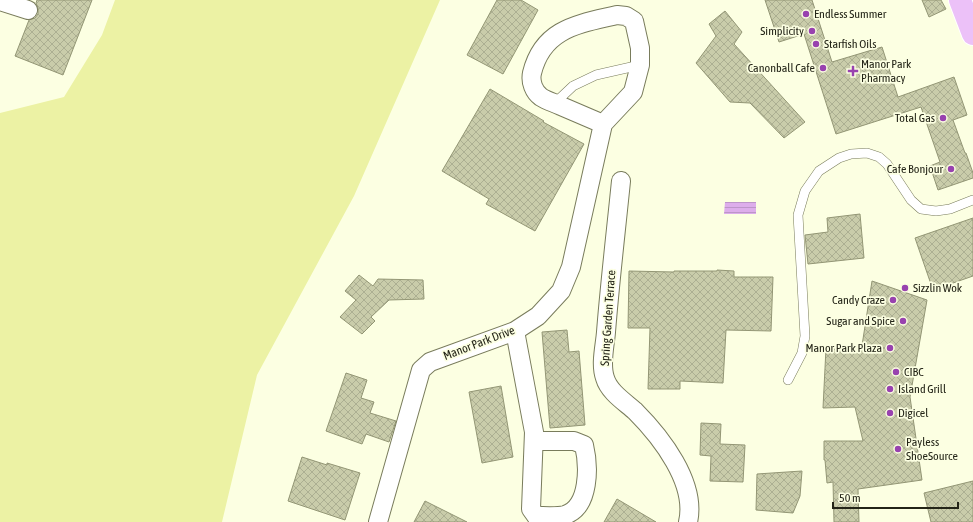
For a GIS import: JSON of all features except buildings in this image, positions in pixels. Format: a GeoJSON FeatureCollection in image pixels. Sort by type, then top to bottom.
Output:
{"type":"FeatureCollection","features":[{"type":"Feature","properties":{"kind":"main road"},"geometry":{"type":"LineString","coordinates":[[960,0],[973,34]]}},
{"type":"Feature","properties":{"kind":"street"},"geometry":{"type":"LineString","coordinates":[[0,0],[28,10]]}},
{"type":"Feature","properties":{"kind":"street"},"geometry":{"type":"LineString","coordinates":[[617,15],[626,16],[634,21],[640,48],[640,65],[633,92],[603,124],[541,96],[533,88],[531,77],[541,50],[555,36],[573,25],[617,15]]}},
{"type":"Feature","properties":{"kind":"street","name":"Manor Park Drive"},"geometry":{"type":"LineString","coordinates":[[378,522],[421,370],[430,362],[515,331],[538,316],[561,291],[571,267],[603,124]]}},
{"type":"Feature","properties":{"kind":"street","name":"Spring Garden Terrace"},"geometry":{"type":"LineString","coordinates":[[621,181],[608,299],[603,364],[605,377],[612,390],[655,434],[674,461],[684,479],[688,494],[690,512],[688,522]]}},
{"type":"Feature","properties":{"kind":"street"},"geometry":{"type":"LineString","coordinates":[[515,331],[535,441],[531,509],[536,516],[565,515],[579,506],[583,495],[586,479],[587,458],[584,445],[574,441],[535,441]]}},
{"type":"Feature","properties":{"kind":"lane"},"geometry":{"type":"LineString","coordinates":[[555,103],[573,86],[590,78],[640,65]]}},
{"type":"Feature","properties":{"kind":"lane"},"geometry":{"type":"LineString","coordinates":[[788,380],[802,353],[805,336],[798,215],[805,191],[819,171],[839,158],[851,154],[867,153],[879,157],[887,164],[911,200],[921,209],[936,211],[950,209],[973,200]]}},
{"type":"Feature","properties":{"kind":"green space"},"geometry":{"type":"Polygon","coordinates":[[[115,0],[440,0],[354,196],[257,375],[222,522],[0,522],[0,113],[64,97],[102,35],[115,0]]]}},
{"type":"Feature","properties":{"kind":"shaded area"},"geometry":{"type":"Polygon","coordinates":[[[725,202],[756,202],[756,214],[724,214],[725,202]]]}},
{"type":"Feature","properties":{"kind":"place","name":"Endless Summer"},"geometry":{"type":"Point","coordinates":[806,14]}},
{"type":"Feature","properties":{"kind":"place","name":"Simplicity"},"geometry":{"type":"Point","coordinates":[812,31]}},
{"type":"Feature","properties":{"kind":"place","name":"Starfish Oils"},"geometry":{"type":"Point","coordinates":[816,44]}},
{"type":"Feature","properties":{"kind":"place","name":"Canonball Cafe"},"geometry":{"type":"Point","coordinates":[823,68]}},
{"type":"Feature","properties":{"kind":"place","name":"Manor Park Pharmacy"},"geometry":{"type":"Point","coordinates":[853,71]}},
{"type":"Feature","properties":{"kind":"place","name":"Total Gas"},"geometry":{"type":"Point","coordinates":[943,118]}},
{"type":"Feature","properties":{"kind":"place","name":"Cafe Bonjour"},"geometry":{"type":"Point","coordinates":[951,169]}},
{"type":"Feature","properties":{"kind":"place","name":"Sizzlin Wok"},"geometry":{"type":"Point","coordinates":[905,288]}},
{"type":"Feature","properties":{"kind":"place","name":"Candy Craze"},"geometry":{"type":"Point","coordinates":[893,300]}},
{"type":"Feature","properties":{"kind":"place","name":"Sugar and Spice"},"geometry":{"type":"Point","coordinates":[903,321]}},
{"type":"Feature","properties":{"kind":"place","name":"Manor Park Plaza"},"geometry":{"type":"Point","coordinates":[890,348]}},
{"type":"Feature","properties":{"kind":"place","name":"CIBC"},"geometry":{"type":"Point","coordinates":[896,372]}},
{"type":"Feature","properties":{"kind":"place","name":"Island Grill"},"geometry":{"type":"Point","coordinates":[890,389]}},
{"type":"Feature","properties":{"kind":"place","name":"Digicel"},"geometry":{"type":"Point","coordinates":[890,413]}},
{"type":"Feature","properties":{"kind":"place","name":"Payless ShoeSource"},"geometry":{"type":"Point","coordinates":[898,449]}}]}
